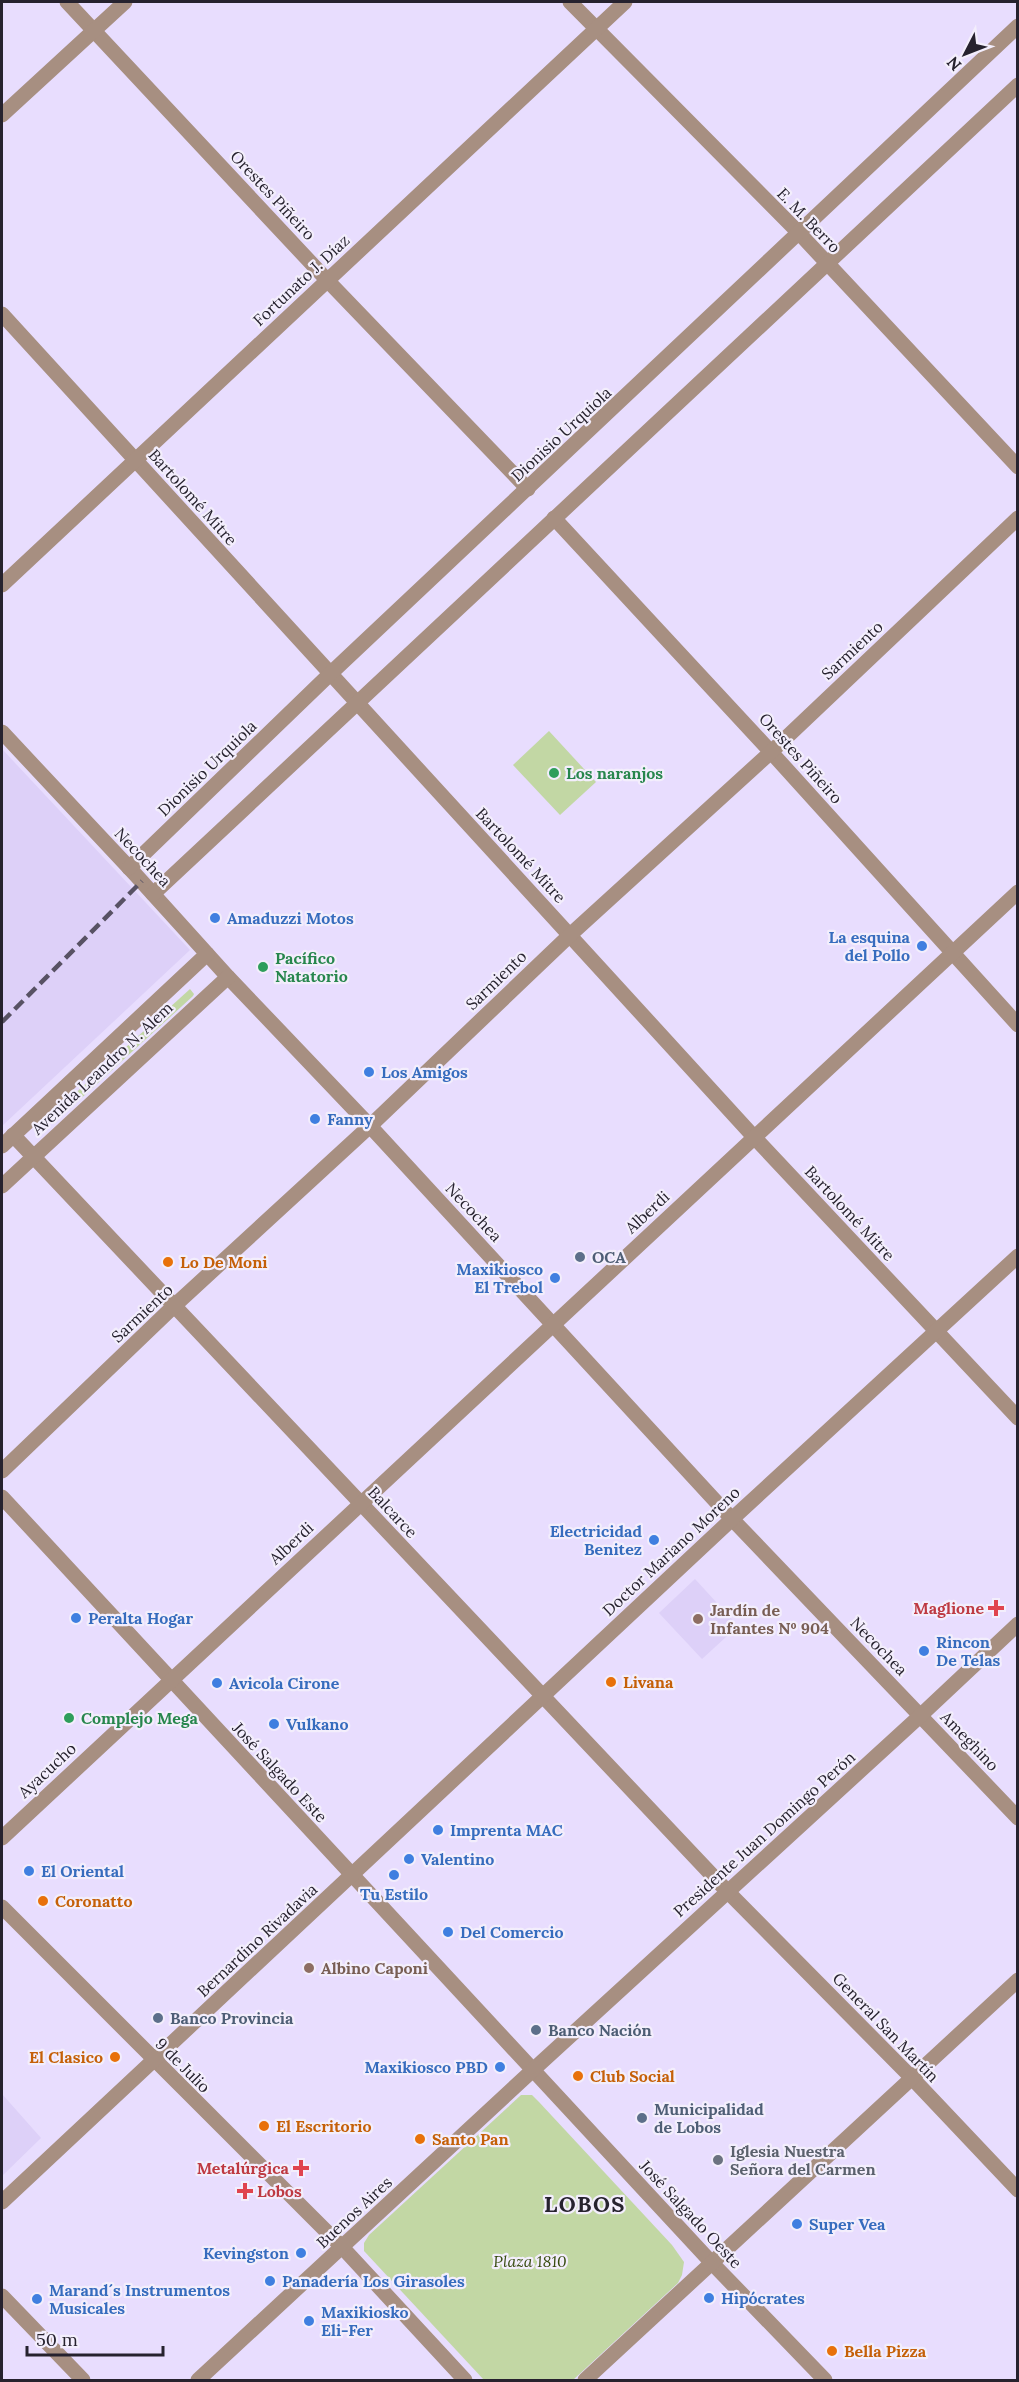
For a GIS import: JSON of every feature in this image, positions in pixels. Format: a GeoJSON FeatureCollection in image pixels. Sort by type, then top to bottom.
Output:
{"type":"FeatureCollection","features":[{"type":"Feature","properties":{"kind":"street","name":"Orestes Piñeiro"},"geometry":{"type":"LineString","coordinates":[[67,2],[327,280],[528,489]]}},
{"type":"Feature","properties":{"kind":"street"},"geometry":{"type":"LineString","coordinates":[[2,115],[125,2]]}},
{"type":"Feature","properties":{"kind":"street","name":"E. M. Berro"},"geometry":{"type":"LineString","coordinates":[[570,2],[799,233],[1017,467]]}},
{"type":"Feature","properties":{"kind":"street","name":"Fortunato J. Díaz"},"geometry":{"type":"LineString","coordinates":[[2,585],[625,2]]}},
{"type":"Feature","properties":{"kind":"street","name":"Dionisio Urquiola"},"geometry":{"type":"LineString","coordinates":[[129,868],[330,674],[1017,26]]}},
{"type":"Feature","properties":{"kind":"street"},"geometry":{"type":"LineString","coordinates":[[153,894],[1017,86]]}},
{"type":"Feature","properties":{"kind":"street","name":"Bartolomé Mitre"},"geometry":{"type":"LineString","coordinates":[[2,314],[754,1137],[1017,1418]]}},
{"type":"Feature","properties":{"kind":"street","name":"Sarmiento"},"geometry":{"type":"LineString","coordinates":[[2,1471],[174,1306],[370,1126],[570,935],[771,752],[1017,518]]}},
{"type":"Feature","properties":{"kind":"street","name":"Orestes Piñeiro"},"geometry":{"type":"LineString","coordinates":[[554,519],[771,752],[1017,1025]]}},
{"type":"Feature","properties":{"kind":"street","name":"Necochea"},"geometry":{"type":"LineString","coordinates":[[2,732],[228,977],[370,1126],[732,1519],[920,1716]]}},
{"type":"Feature","properties":{"kind":"street","name":"Alberdi"},"geometry":{"type":"LineString","coordinates":[[170,1680],[1017,892]]}},
{"type":"Feature","properties":{"kind":"street","name":"Avenida Leandro N. Alem"},"geometry":{"type":"LineString","coordinates":[[7,1141],[207,954]]}},
{"type":"Feature","properties":{"kind":"street","name":"Avenida Leandro N. Alem"},"geometry":{"type":"LineString","coordinates":[[2,1186],[228,977]]}},
{"type":"Feature","properties":{"kind":"street","name":"Balcarce"},"geometry":{"type":"LineString","coordinates":[[7,1141],[33,1157],[727,1891]]}},
{"type":"Feature","properties":{"kind":"street","name":"Doctor Mariano Moreno"},"geometry":{"type":"LineString","coordinates":[[352,1875],[1017,1256]]}},
{"type":"Feature","properties":{"kind":"street","name":"José Salgado Este"},"geometry":{"type":"LineString","coordinates":[[2,1497],[534,2069]]}},
{"type":"Feature","properties":{"kind":"street","name":"Presidente Juan Domingo Perón"},"geometry":{"type":"LineString","coordinates":[[534,2069],[920,1716],[1017,1624]]}},
{"type":"Feature","properties":{"kind":"street","name":"Ayacucho"},"geometry":{"type":"LineString","coordinates":[[2,1838],[170,1680]]}},
{"type":"Feature","properties":{"kind":"street","name":"Ameghino"},"geometry":{"type":"LineString","coordinates":[[920,1716],[1017,1818]]}},
{"type":"Feature","properties":{"kind":"street","name":"Bernardino Rivadavia"},"geometry":{"type":"LineString","coordinates":[[2,2202],[352,1875]]}},
{"type":"Feature","properties":{"kind":"street","name":"General San Martín"},"geometry":{"type":"LineString","coordinates":[[727,1891],[912,2078],[1017,2190]]}},
{"type":"Feature","properties":{"kind":"street","name":"9 de Julio"},"geometry":{"type":"LineString","coordinates":[[2,1907],[154,2062],[342,2247],[465,2380]]}},
{"type":"Feature","properties":{"kind":"street"},"geometry":{"type":"LineString","coordinates":[[585,2380],[1017,1980]]}},
{"type":"Feature","properties":{"kind":"street","name":"Buenos Aires"},"geometry":{"type":"LineString","coordinates":[[198,2380],[534,2069]]}},
{"type":"Feature","properties":{"kind":"street","name":"José Salgado Oeste"},"geometry":{"type":"LineString","coordinates":[[534,2069],[711,2262],[825,2380]]}},
{"type":"Feature","properties":{"kind":"street"},"geometry":{"type":"LineString","coordinates":[[2,2296],[83,2380]]}},
{"type":"Feature","properties":{"kind":"shaded area"},"geometry":{"type":"Polygon","coordinates":[[[2,749],[190,950],[2,1126],[2,749]]]}},
{"type":"Feature","properties":{"kind":"shaded area","name":"Jardín de Infantes Nº 904"},"geometry":{"type":"Polygon","coordinates":[[[695,1579],[738,1626],[702,1659],[659,1613],[695,1579]]]}},
{"type":"Feature","properties":{"kind":"shaded area"},"geometry":{"type":"Polygon","coordinates":[[[2,2094],[41,2138],[2,2176],[2,2094]]]}},
{"type":"Feature","properties":{"kind":"green space","name":"Los naranjos"},"geometry":{"type":"Polygon","coordinates":[[[549,731],[596,782],[560,815],[513,765],[549,731]]]}},
{"type":"Feature","properties":{"kind":"green space"},"geometry":{"type":"Polygon","coordinates":[[[190,989],[193,996],[53,1124],[48,1123],[48,1118],[190,989]]]}},
{"type":"Feature","properties":{"kind":"green space","name":"Plaza 1810"},"geometry":{"type":"Polygon","coordinates":[[[521,2095],[532,2095],[539,2102],[672,2245],[684,2262],[678,2283],[573,2380],[484,2380],[364,2251],[364,2243],[369,2235],[521,2095]]]}},
{"type":"Feature","properties":{"kind":"railway"},"geometry":{"type":"LineString","coordinates":[[2,1022],[142,881]]}},
{"type":"Feature","properties":{"kind":"place","name":"Los naranjos"},"geometry":{"type":"Point","coordinates":[554,773]}},
{"type":"Feature","properties":{"kind":"place","name":"Amaduzzi Motos"},"geometry":{"type":"Point","coordinates":[215,918]}},
{"type":"Feature","properties":{"kind":"place","name":"La esquina del Pollo"},"geometry":{"type":"Point","coordinates":[922,946]}},
{"type":"Feature","properties":{"kind":"place","name":"Pacífico Natatorio"},"geometry":{"type":"Point","coordinates":[263,967]}},
{"type":"Feature","properties":{"kind":"place","name":"Los Amigos"},"geometry":{"type":"Point","coordinates":[369,1072]}},
{"type":"Feature","properties":{"kind":"place","name":"Fanny"},"geometry":{"type":"Point","coordinates":[315,1119]}},
{"type":"Feature","properties":{"kind":"place","name":"OCA"},"geometry":{"type":"Point","coordinates":[580,1257]}},
{"type":"Feature","properties":{"kind":"place","name":"Lo De Moni"},"geometry":{"type":"Point","coordinates":[168,1262]}},
{"type":"Feature","properties":{"kind":"place","name":"Maxikiosco El Trebol"},"geometry":{"type":"Point","coordinates":[555,1278]}},
{"type":"Feature","properties":{"kind":"place","name":"Electricidad Benitez"},"geometry":{"type":"Point","coordinates":[654,1540]}},
{"type":"Feature","properties":{"kind":"place","name":"Maglione"},"geometry":{"type":"Point","coordinates":[996,1608]}},
{"type":"Feature","properties":{"kind":"place","name":"Peralta Hogar"},"geometry":{"type":"Point","coordinates":[76,1618]}},
{"type":"Feature","properties":{"kind":"place","name":"Jardín de Infantes Nº 904"},"geometry":{"type":"Point","coordinates":[698,1619]}},
{"type":"Feature","properties":{"kind":"place","name":"Rincon De Telas"},"geometry":{"type":"Point","coordinates":[924,1651]}},
{"type":"Feature","properties":{"kind":"place","name":"Livana"},"geometry":{"type":"Point","coordinates":[611,1682]}},
{"type":"Feature","properties":{"kind":"place","name":"Avicola Cirone"},"geometry":{"type":"Point","coordinates":[217,1683]}},
{"type":"Feature","properties":{"kind":"place","name":"Complejo Mega"},"geometry":{"type":"Point","coordinates":[69,1718]}},
{"type":"Feature","properties":{"kind":"place","name":"Vulkano"},"geometry":{"type":"Point","coordinates":[274,1724]}},
{"type":"Feature","properties":{"kind":"place","name":"Imprenta MAC"},"geometry":{"type":"Point","coordinates":[438,1830]}},
{"type":"Feature","properties":{"kind":"place","name":"Valentino"},"geometry":{"type":"Point","coordinates":[409,1859]}},
{"type":"Feature","properties":{"kind":"place","name":"El Oriental"},"geometry":{"type":"Point","coordinates":[29,1871]}},
{"type":"Feature","properties":{"kind":"place","name":"Tu Estilo"},"geometry":{"type":"Point","coordinates":[394,1875]}},
{"type":"Feature","properties":{"kind":"place","name":"Coronatto"},"geometry":{"type":"Point","coordinates":[43,1901]}},
{"type":"Feature","properties":{"kind":"place","name":"Del Comercio"},"geometry":{"type":"Point","coordinates":[448,1932]}},
{"type":"Feature","properties":{"kind":"place","name":"Albino Caponi"},"geometry":{"type":"Point","coordinates":[309,1968]}},
{"type":"Feature","properties":{"kind":"place","name":"Banco Provincia"},"geometry":{"type":"Point","coordinates":[158,2018]}},
{"type":"Feature","properties":{"kind":"place","name":"Banco Nación"},"geometry":{"type":"Point","coordinates":[536,2030]}},
{"type":"Feature","properties":{"kind":"place","name":"El Clasico"},"geometry":{"type":"Point","coordinates":[115,2057]}},
{"type":"Feature","properties":{"kind":"place","name":"Maxikiosco PBD"},"geometry":{"type":"Point","coordinates":[500,2067]}},
{"type":"Feature","properties":{"kind":"place","name":"Club Social"},"geometry":{"type":"Point","coordinates":[578,2076]}},
{"type":"Feature","properties":{"kind":"place","name":"Municipalidad de Lobos"},"geometry":{"type":"Point","coordinates":[642,2118]}},
{"type":"Feature","properties":{"kind":"place","name":"El Escritorio"},"geometry":{"type":"Point","coordinates":[264,2126]}},
{"type":"Feature","properties":{"kind":"place","name":"Santo Pan"},"geometry":{"type":"Point","coordinates":[420,2139]}},
{"type":"Feature","properties":{"kind":"place","name":"Iglesia Nuestra Señora del Carmen"},"geometry":{"type":"Point","coordinates":[718,2160]}},
{"type":"Feature","properties":{"kind":"place","name":"Metalúrgica"},"geometry":{"type":"Point","coordinates":[301,2168]}},
{"type":"Feature","properties":{"kind":"place","name":"Lobos"},"geometry":{"type":"Point","coordinates":[245,2191]}},
{"type":"Feature","properties":{"kind":"place","name":"Super Vea"},"geometry":{"type":"Point","coordinates":[797,2224]}},
{"type":"Feature","properties":{"kind":"place","name":"Kevingston"},"geometry":{"type":"Point","coordinates":[301,2253]}},
{"type":"Feature","properties":{"kind":"place","name":"Panadería Los Girasoles"},"geometry":{"type":"Point","coordinates":[270,2281]}},
{"type":"Feature","properties":{"kind":"place","name":"Hipócrates"},"geometry":{"type":"Point","coordinates":[709,2298]}},
{"type":"Feature","properties":{"kind":"place","name":"Marand´s Instrumentos Musicales"},"geometry":{"type":"Point","coordinates":[37,2299]}},
{"type":"Feature","properties":{"kind":"place","name":"Maxikiosko Eli-Fer"},"geometry":{"type":"Point","coordinates":[309,2321]}},
{"type":"Feature","properties":{"kind":"place","name":"Bella Pizza"},"geometry":{"type":"Point","coordinates":[832,2351]}},
{"type":"Feature","properties":{"kind":"district","name":"LOBOS"},"geometry":{"type":"Point","coordinates":[585,2204]}}]}
